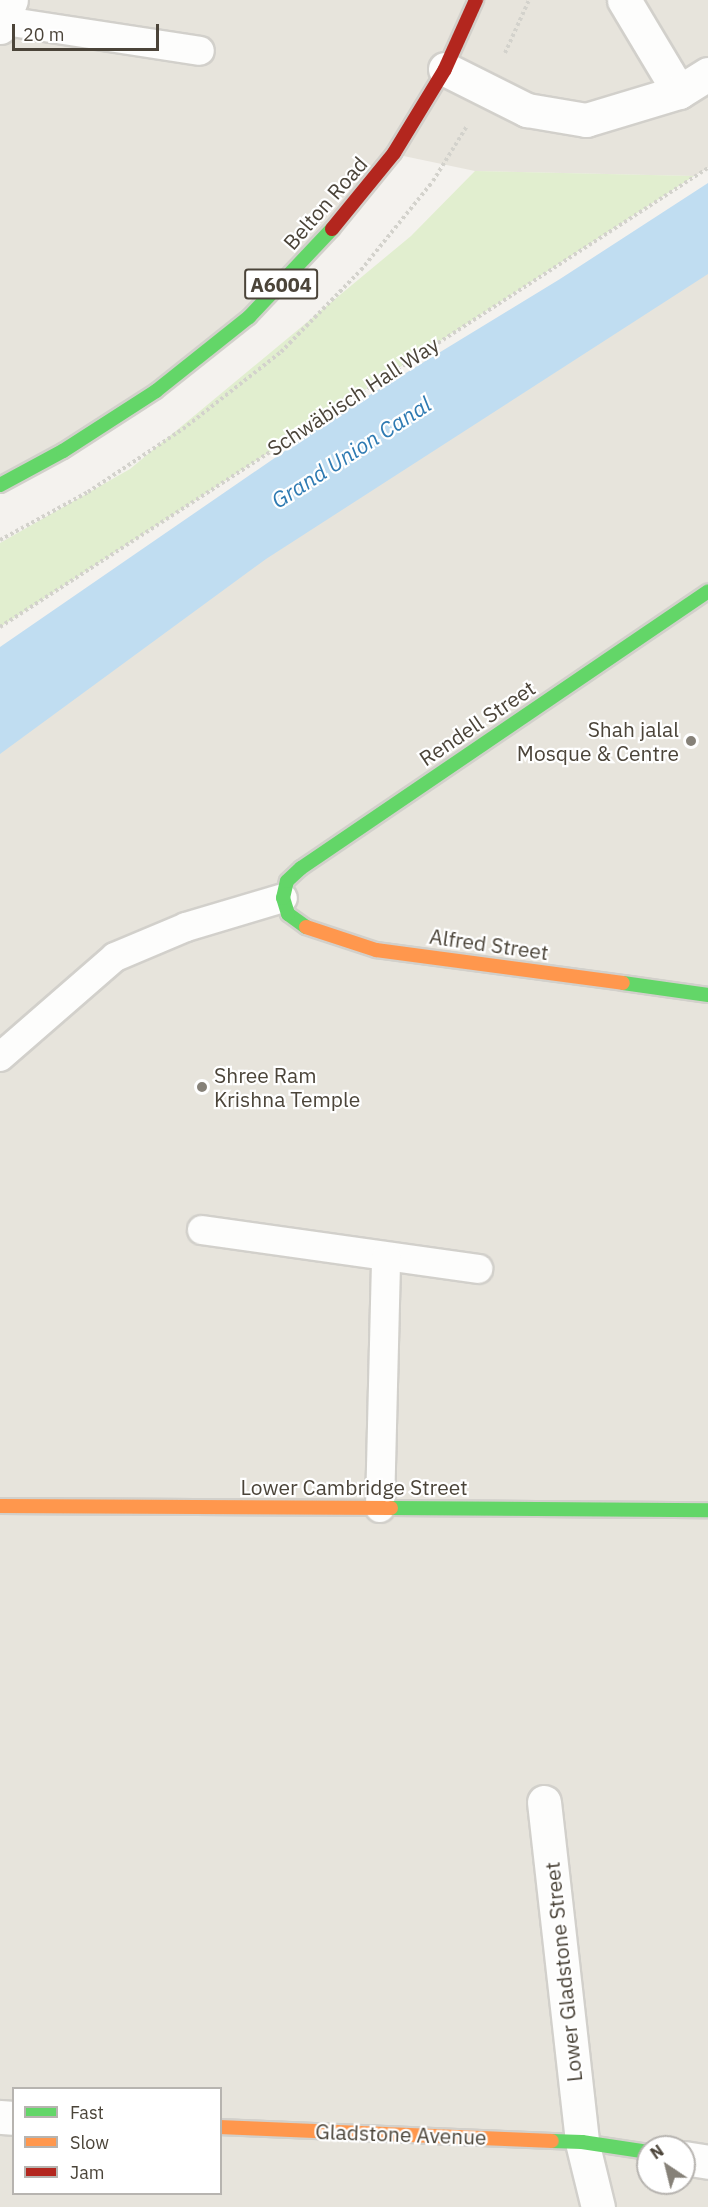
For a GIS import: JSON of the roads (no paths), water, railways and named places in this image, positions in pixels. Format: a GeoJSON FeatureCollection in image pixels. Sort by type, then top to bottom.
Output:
{"type":"FeatureCollection","features":[{"type":"Feature","properties":{"kind":"street","name":"Belton Road"},"geometry":{"type":"LineString","coordinates":[[0,485],[63,451],[156,391],[249,317],[326,238],[394,153],[446,69],[476,0]]}},
{"type":"Feature","properties":{"kind":"street"},"geometry":{"type":"LineString","coordinates":[[624,0],[679,92]]}},
{"type":"Feature","properties":{"kind":"street"},"geometry":{"type":"LineString","coordinates":[[446,69],[527,110],[586,120],[679,92],[708,74]]}},
{"type":"Feature","properties":{"kind":"street","name":"Rendell Street"},"geometry":{"type":"LineString","coordinates":[[283,898],[287,880],[301,868],[708,591]]}},
{"type":"Feature","properties":{"kind":"street","name":"Alfred Street"},"geometry":{"type":"LineString","coordinates":[[283,898],[288,914],[311,930],[376,950],[708,995]]}},
{"type":"Feature","properties":{"kind":"street","name":"Lower Cambridge Street"},"geometry":{"type":"LineString","coordinates":[[0,1506],[708,1510]]}},
{"type":"Feature","properties":{"kind":"street","name":"Lower Gladstone Street"},"geometry":{"type":"LineString","coordinates":[[544,1802],[582,2142],[598,2207]]}},
{"type":"Feature","properties":{"kind":"street","name":"Gladstone Avenue"},"geometry":{"type":"LineString","coordinates":[[222,2127],[582,2142],[636,2150]]}},
{"type":"Feature","properties":{"kind":"lane"},"geometry":{"type":"LineString","coordinates":[[5,16],[200,51]]}},
{"type":"Feature","properties":{"kind":"lane"},"geometry":{"type":"LineString","coordinates":[[0,1057],[115,957],[186,927],[283,898]]}},
{"type":"Feature","properties":{"kind":"lane"},"geometry":{"type":"LineString","coordinates":[[202,1230],[478,1269]]}},
{"type":"Feature","properties":{"kind":"lane"},"geometry":{"type":"LineString","coordinates":[[380,1508],[386,1257]]}},
{"type":"Feature","properties":{"kind":"water","name":"Grand Union Canal"},"geometry":{"type":"Polygon","coordinates":[[[708,183],[708,274],[266,559],[0,754],[0,647],[337,415],[560,279],[708,183]]]}},
{"type":"Feature","properties":{"kind":"place","name":"Shah jalal Mosque & Centre"},"geometry":{"type":"Point","coordinates":[691,741]}},
{"type":"Feature","properties":{"kind":"place","name":"Shree Ram Krishna Temple"},"geometry":{"type":"Point","coordinates":[202,1087]}}]}
